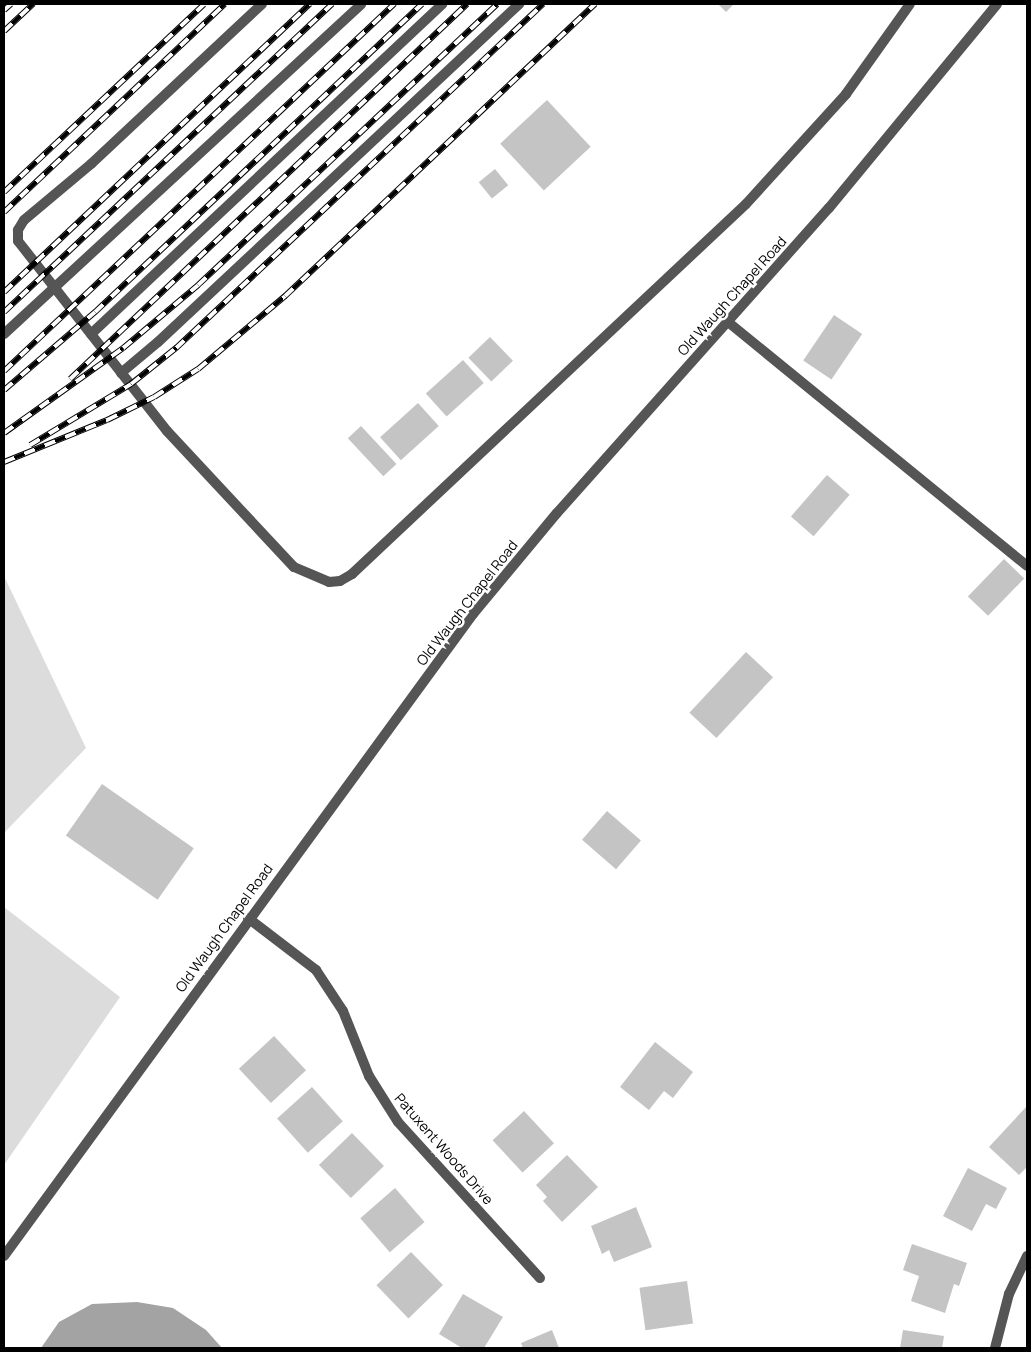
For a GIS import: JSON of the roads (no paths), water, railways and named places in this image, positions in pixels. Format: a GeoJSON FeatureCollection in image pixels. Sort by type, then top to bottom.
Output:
{"type":"FeatureCollection","features":[{"type":"Feature","properties":{"kind":"street"},"geometry":{"type":"LineString","coordinates":[[262,4],[91,164],[24,220],[18,230],[18,241],[168,431],[294,568],[313,578],[340,581],[352,574],[746,204],[846,94],[910,4]]}},
{"type":"Feature","properties":{"kind":"street"},"geometry":{"type":"LineString","coordinates":[[4,334],[361,4]]}},
{"type":"Feature","properties":{"kind":"street"},"geometry":{"type":"LineString","coordinates":[[91,334],[443,4]]}},
{"type":"Feature","properties":{"kind":"street"},"geometry":{"type":"LineString","coordinates":[[122,373],[519,4]]}},
{"type":"Feature","properties":{"kind":"street","name":"Old Waugh Chapel Road"},"geometry":{"type":"LineString","coordinates":[[4,1256],[248,918],[473,614],[557,513],[829,208],[997,4]]}},
{"type":"Feature","properties":{"kind":"street"},"geometry":{"type":"LineString","coordinates":[[728,322],[1027,566]]}},
{"type":"Feature","properties":{"kind":"street","name":"Patuxent Woods Drive"},"geometry":{"type":"LineString","coordinates":[[248,918],[316,970],[343,1011],[369,1076],[398,1122],[540,1278]]}},
{"type":"Feature","properties":{"kind":"street"},"geometry":{"type":"LineString","coordinates":[[995,1348],[1009,1294],[1027,1256]]}},
{"type":"Feature","properties":{"kind":"railway"},"geometry":{"type":"LineString","coordinates":[[4,10],[11,4]]}},
{"type":"Feature","properties":{"kind":"railway"},"geometry":{"type":"LineString","coordinates":[[4,31],[33,4]]}},
{"type":"Feature","properties":{"kind":"railway"},"geometry":{"type":"LineString","coordinates":[[4,192],[204,4]]}},
{"type":"Feature","properties":{"kind":"railway"},"geometry":{"type":"LineString","coordinates":[[4,212],[225,4]]}},
{"type":"Feature","properties":{"kind":"railway"},"geometry":{"type":"LineString","coordinates":[[4,292],[310,4]]}},
{"type":"Feature","properties":{"kind":"railway"},"geometry":{"type":"LineString","coordinates":[[4,312],[332,4]]}},
{"type":"Feature","properties":{"kind":"railway"},"geometry":{"type":"LineString","coordinates":[[4,371],[394,4]]}},
{"type":"Feature","properties":{"kind":"railway"},"geometry":{"type":"LineString","coordinates":[[4,390],[95,312],[422,4]]}},
{"type":"Feature","properties":{"kind":"railway"},"geometry":{"type":"LineString","coordinates":[[70,379],[467,4]]}},
{"type":"Feature","properties":{"kind":"railway"},"geometry":{"type":"LineString","coordinates":[[4,433],[123,348],[198,285],[497,4]]}},
{"type":"Feature","properties":{"kind":"railway"},"geometry":{"type":"LineString","coordinates":[[30,445],[131,384],[176,348],[543,4]]}},
{"type":"Feature","properties":{"kind":"railway"},"geometry":{"type":"LineString","coordinates":[[4,462],[107,420],[154,397],[198,369],[285,296],[595,4]]}}]}
